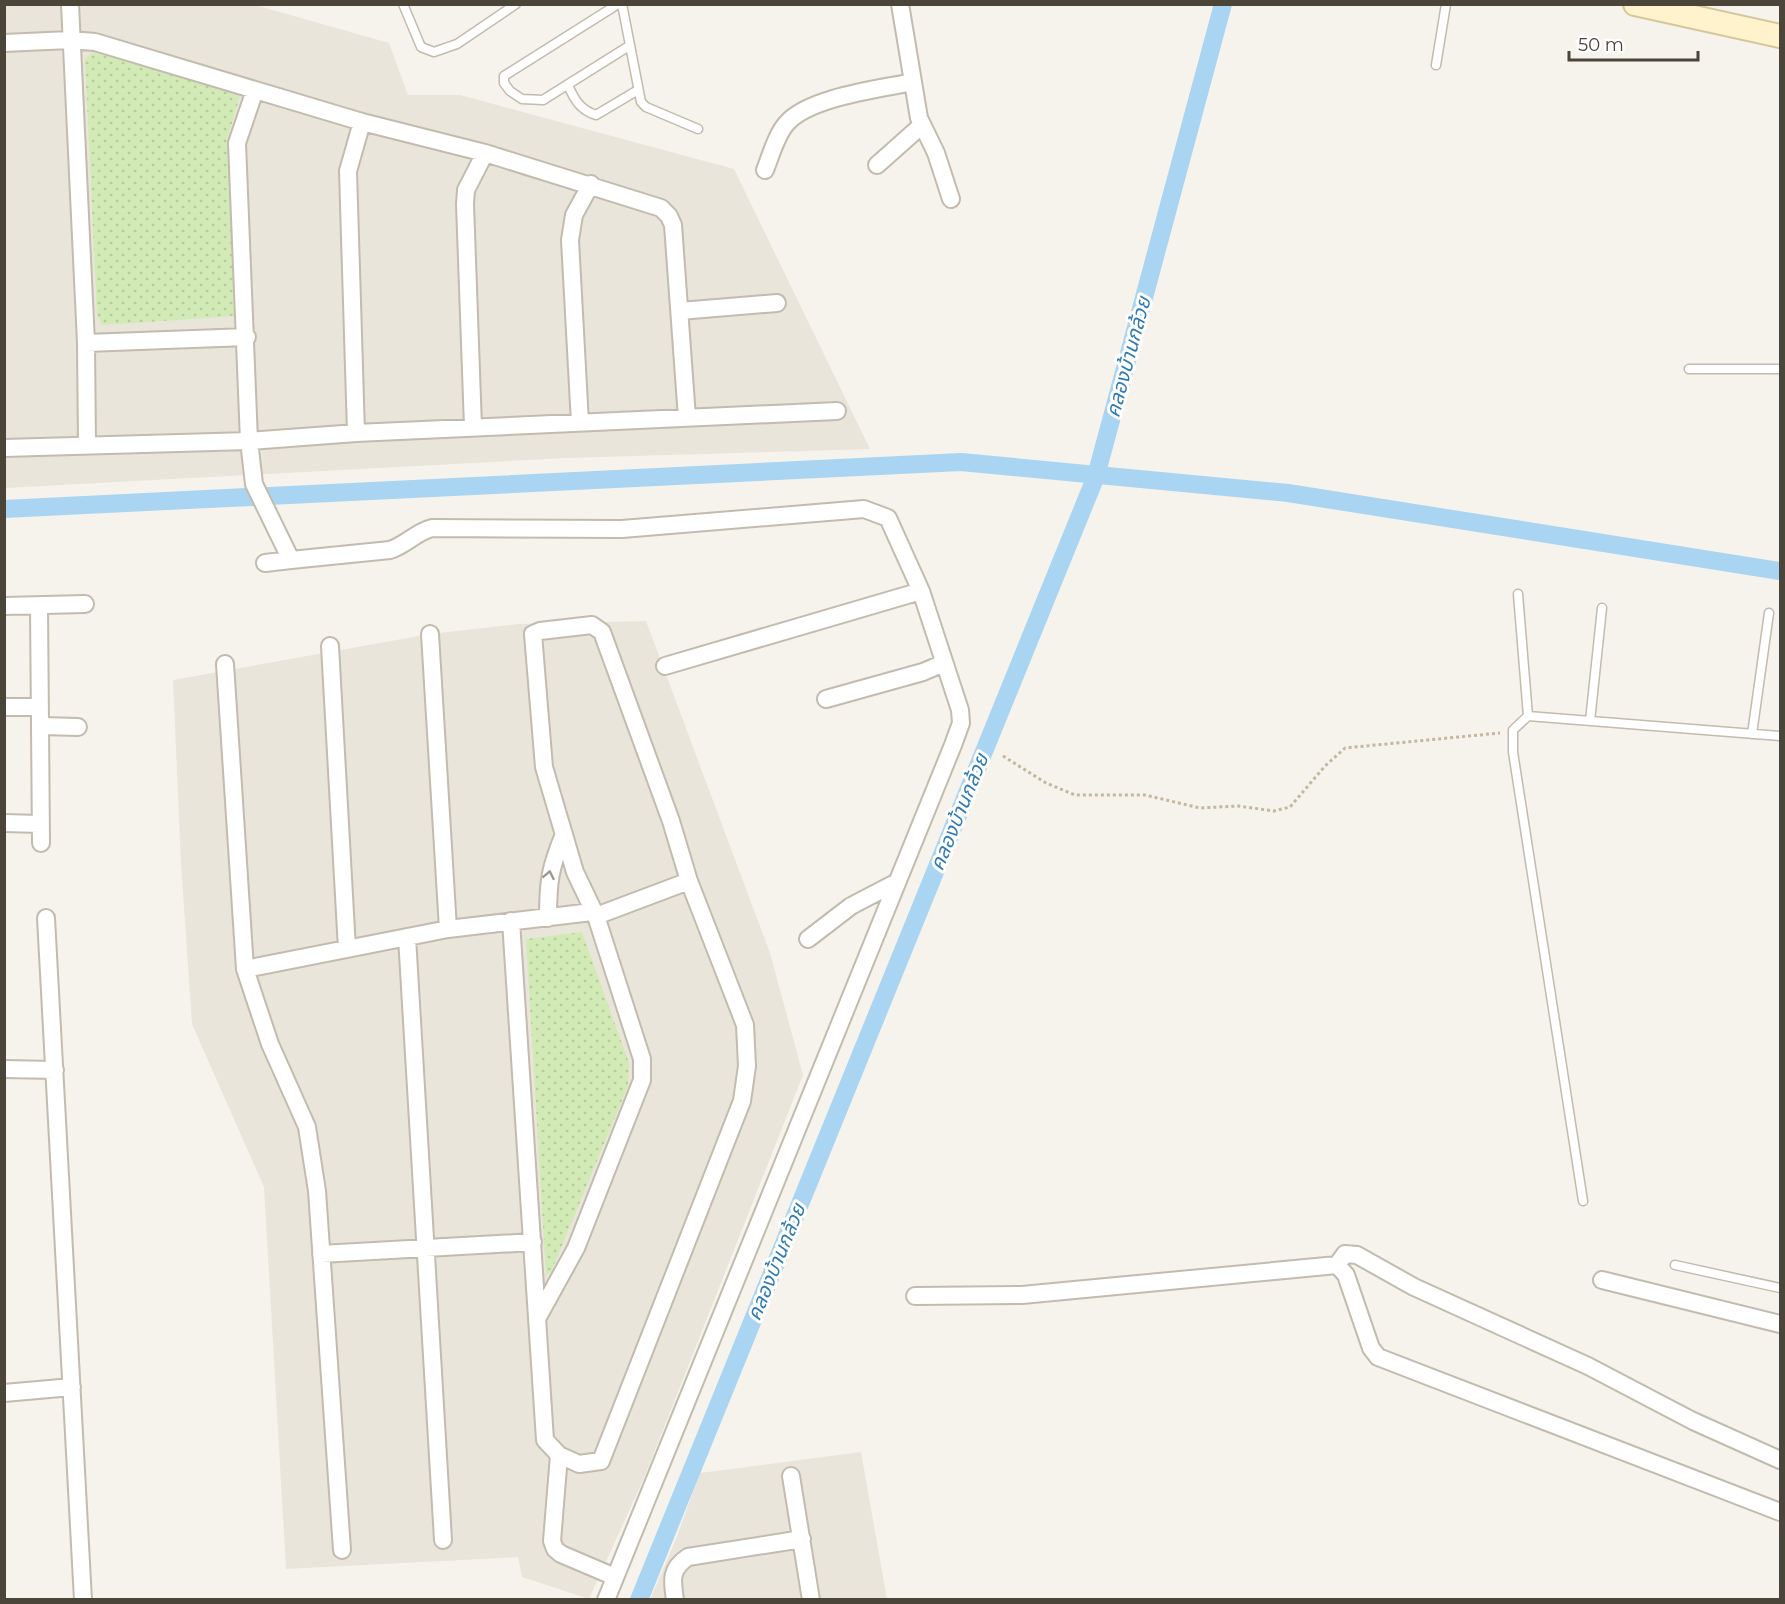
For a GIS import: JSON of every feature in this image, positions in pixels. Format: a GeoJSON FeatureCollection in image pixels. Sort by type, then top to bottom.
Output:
{"type":"FeatureCollection","features":[{"type":"Feature","properties":{"kind":"main road"},"geometry":{"type":"LineString","coordinates":[[1635,4],[1780,36]]}},
{"type":"Feature","properties":{"kind":"street"},"geometry":{"type":"LineString","coordinates":[[70,4],[86,343],[87,445]]}},
{"type":"Feature","properties":{"kind":"street"},"geometry":{"type":"LineString","coordinates":[[900,4],[922,125],[951,199]]}},
{"type":"Feature","properties":{"kind":"street"},"geometry":{"type":"LineString","coordinates":[[4,43],[70,40],[95,42],[362,122],[485,153],[591,184],[661,208],[669,216],[673,225],[687,418]]}},
{"type":"Feature","properties":{"kind":"street"},"geometry":{"type":"LineString","coordinates":[[765,170],[778,136],[794,116],[823,102],[913,82]]}},
{"type":"Feature","properties":{"kind":"street"},"geometry":{"type":"LineString","coordinates":[[255,90],[237,144],[247,337],[249,441],[254,484],[291,560]]}},
{"type":"Feature","properties":{"kind":"street"},"geometry":{"type":"LineString","coordinates":[[356,433],[348,171],[362,122]]}},
{"type":"Feature","properties":{"kind":"street"},"geometry":{"type":"LineString","coordinates":[[878,165],[922,125]]}},
{"type":"Feature","properties":{"kind":"street"},"geometry":{"type":"LineString","coordinates":[[473,427],[465,204],[466,190],[485,153]]}},
{"type":"Feature","properties":{"kind":"street"},"geometry":{"type":"LineString","coordinates":[[580,423],[570,240],[574,215],[591,184]]}},
{"type":"Feature","properties":{"kind":"street"},"geometry":{"type":"LineString","coordinates":[[680,311],[777,303]]}},
{"type":"Feature","properties":{"kind":"street"},"geometry":{"type":"LineString","coordinates":[[86,343],[247,337]]}},
{"type":"Feature","properties":{"kind":"street"},"geometry":{"type":"LineString","coordinates":[[4,448],[249,441],[473,427],[837,411]]}},
{"type":"Feature","properties":{"kind":"street"},"geometry":{"type":"LineString","coordinates":[[265,562],[390,550],[402,546],[419,532],[432,528],[622,529],[864,509],[888,518],[921,591],[960,710],[961,723],[606,1599]]}},
{"type":"Feature","properties":{"kind":"street"},"geometry":{"type":"LineString","coordinates":[[665,666],[921,591]]}},
{"type":"Feature","properties":{"kind":"street"},"geometry":{"type":"LineString","coordinates":[[4,606],[85,604]]}},
{"type":"Feature","properties":{"kind":"street"},"geometry":{"type":"LineString","coordinates":[[39,606],[42,726],[41,843]]}},
{"type":"Feature","properties":{"kind":"street"},"geometry":{"type":"LineString","coordinates":[[511,921],[546,1440],[559,1455],[579,1464],[601,1461],[742,1101],[747,1066],[745,1025],[689,881],[634,715],[602,632],[592,626],[540,630],[532,638],[544,767],[575,872],[594,914],[642,1059],[642,1080],[576,1248],[538,1317]]}},
{"type":"Feature","properties":{"kind":"street"},"geometry":{"type":"LineString","coordinates":[[430,634],[448,929]]}},
{"type":"Feature","properties":{"kind":"street"},"geometry":{"type":"LineString","coordinates":[[330,646],[347,949]]}},
{"type":"Feature","properties":{"kind":"street"},"geometry":{"type":"LineString","coordinates":[[826,699],[923,672],[944,663]]}},
{"type":"Feature","properties":{"kind":"street"},"geometry":{"type":"LineString","coordinates":[[225,664],[245,969],[270,1044],[307,1127],[317,1191],[342,1550]]}},
{"type":"Feature","properties":{"kind":"street"},"geometry":{"type":"LineString","coordinates":[[4,707],[40,707]]}},
{"type":"Feature","properties":{"kind":"street"},"geometry":{"type":"LineString","coordinates":[[42,726],[78,727]]}},
{"type":"Feature","properties":{"kind":"street"},"geometry":{"type":"LineString","coordinates":[[4,823],[40,824]]}},
{"type":"Feature","properties":{"kind":"street"},"geometry":{"type":"LineString","coordinates":[[548,918],[547,886],[552,864],[564,834]]}},
{"type":"Feature","properties":{"kind":"street"},"geometry":{"type":"LineString","coordinates":[[245,969],[448,929],[594,914],[689,881]]}},
{"type":"Feature","properties":{"kind":"street"},"geometry":{"type":"LineString","coordinates":[[808,939],[850,906],[897,882]]}},
{"type":"Feature","properties":{"kind":"street"},"geometry":{"type":"LineString","coordinates":[[46,918],[83,1599]]}},
{"type":"Feature","properties":{"kind":"street"},"geometry":{"type":"LineString","coordinates":[[408,937],[443,1540]]}},
{"type":"Feature","properties":{"kind":"street"},"geometry":{"type":"LineString","coordinates":[[4,1068],[55,1070]]}},
{"type":"Feature","properties":{"kind":"street"},"geometry":{"type":"LineString","coordinates":[[321,1254],[533,1242]]}},
{"type":"Feature","properties":{"kind":"street"},"geometry":{"type":"LineString","coordinates":[[915,1296],[1022,1295],[1337,1265],[1345,1254],[1357,1255],[1414,1287],[1588,1366],[1694,1421],[1780,1460]]}},
{"type":"Feature","properties":{"kind":"street"},"geometry":{"type":"LineString","coordinates":[[1337,1265],[1346,1275],[1371,1348],[1378,1357],[1780,1512]]}},
{"type":"Feature","properties":{"kind":"street"},"geometry":{"type":"LineString","coordinates":[[1602,1280],[1780,1324]]}},
{"type":"Feature","properties":{"kind":"street"},"geometry":{"type":"LineString","coordinates":[[4,1393],[72,1387]]}},
{"type":"Feature","properties":{"kind":"street"},"geometry":{"type":"LineString","coordinates":[[559,1455],[552,1541],[555,1549],[615,1576]]}},
{"type":"Feature","properties":{"kind":"street"},"geometry":{"type":"LineString","coordinates":[[791,1476],[811,1599]]}},
{"type":"Feature","properties":{"kind":"street"},"geometry":{"type":"LineString","coordinates":[[675,1599],[672,1576],[676,1565],[688,1557],[802,1539]]}},
{"type":"Feature","properties":{"kind":"lane"},"geometry":{"type":"LineString","coordinates":[[404,4],[421,47],[434,52],[457,44],[516,4]]}},
{"type":"Feature","properties":{"kind":"lane"},"geometry":{"type":"LineString","coordinates":[[629,46],[543,100],[522,99],[510,92],[504,83],[504,76],[620,4],[629,46],[638,90],[646,107],[698,129]]}},
{"type":"Feature","properties":{"kind":"lane"},"geometry":{"type":"LineString","coordinates":[[1436,65],[1446,4]]}},
{"type":"Feature","properties":{"kind":"lane"},"geometry":{"type":"LineString","coordinates":[[568,85],[575,102],[596,115],[638,90]]}},
{"type":"Feature","properties":{"kind":"lane"},"geometry":{"type":"LineString","coordinates":[[1689,369],[1780,369]]}},
{"type":"Feature","properties":{"kind":"lane"},"geometry":{"type":"LineString","coordinates":[[1518,594],[1528,716]]}},
{"type":"Feature","properties":{"kind":"lane"},"geometry":{"type":"LineString","coordinates":[[1590,721],[1602,608]]}},
{"type":"Feature","properties":{"kind":"lane"},"geometry":{"type":"LineString","coordinates":[[1752,734],[1770,613]]}},
{"type":"Feature","properties":{"kind":"lane"},"geometry":{"type":"LineString","coordinates":[[1583,1201],[1513,752],[1513,730],[1528,716],[1780,736]]}},
{"type":"Feature","properties":{"kind":"lane"},"geometry":{"type":"LineString","coordinates":[[1675,1266],[1780,1288]]}},
{"type":"Feature","properties":{"kind":"path"},"geometry":{"type":"LineString","coordinates":[[1003,756],[1046,783],[1075,795],[1145,795],[1200,808],[1238,806],[1274,811],[1290,807],[1325,766],[1337,754],[1349,747],[1513,730]]}},
{"type":"Feature","properties":{"kind":"shaded area"},"geometry":{"type":"Polygon","coordinates":[[[4,5],[255,5],[389,43],[408,95],[460,95],[734,169],[870,449],[566,458],[5,488],[4,5]]]}},
{"type":"Feature","properties":{"kind":"shaded area"},"geometry":{"type":"Polygon","coordinates":[[[646,621],[770,953],[803,1075],[644,1478],[589,1599],[522,1577],[518,1557],[286,1569],[264,1187],[192,1024],[181,864],[173,680],[430,634],[518,624],[646,621]]]}},
{"type":"Feature","properties":{"kind":"shaded area"},"geometry":{"type":"Polygon","coordinates":[[[861,1452],[887,1599],[650,1600],[676,1539],[700,1473],[861,1452]]]}},
{"type":"Feature","properties":{"kind":"green space"},"geometry":{"type":"Polygon","coordinates":[[[94,51],[240,96],[227,139],[236,316],[102,325],[97,315],[85,59],[94,51]]]}},
{"type":"Feature","properties":{"kind":"green space"},"geometry":{"type":"Polygon","coordinates":[[[582,932],[629,1063],[628,1086],[551,1272],[546,1275],[526,939],[582,932]]]}},
{"type":"Feature","properties":{"kind":"waterway","name":"คลองบ้านกล้วย"},"geometry":{"type":"LineString","coordinates":[[639,1600],[1096,476],[1223,4]]}},
{"type":"Feature","properties":{"kind":"waterway"},"geometry":{"type":"LineString","coordinates":[[4,509],[961,462],[1288,493],[1780,571]]}}]}
